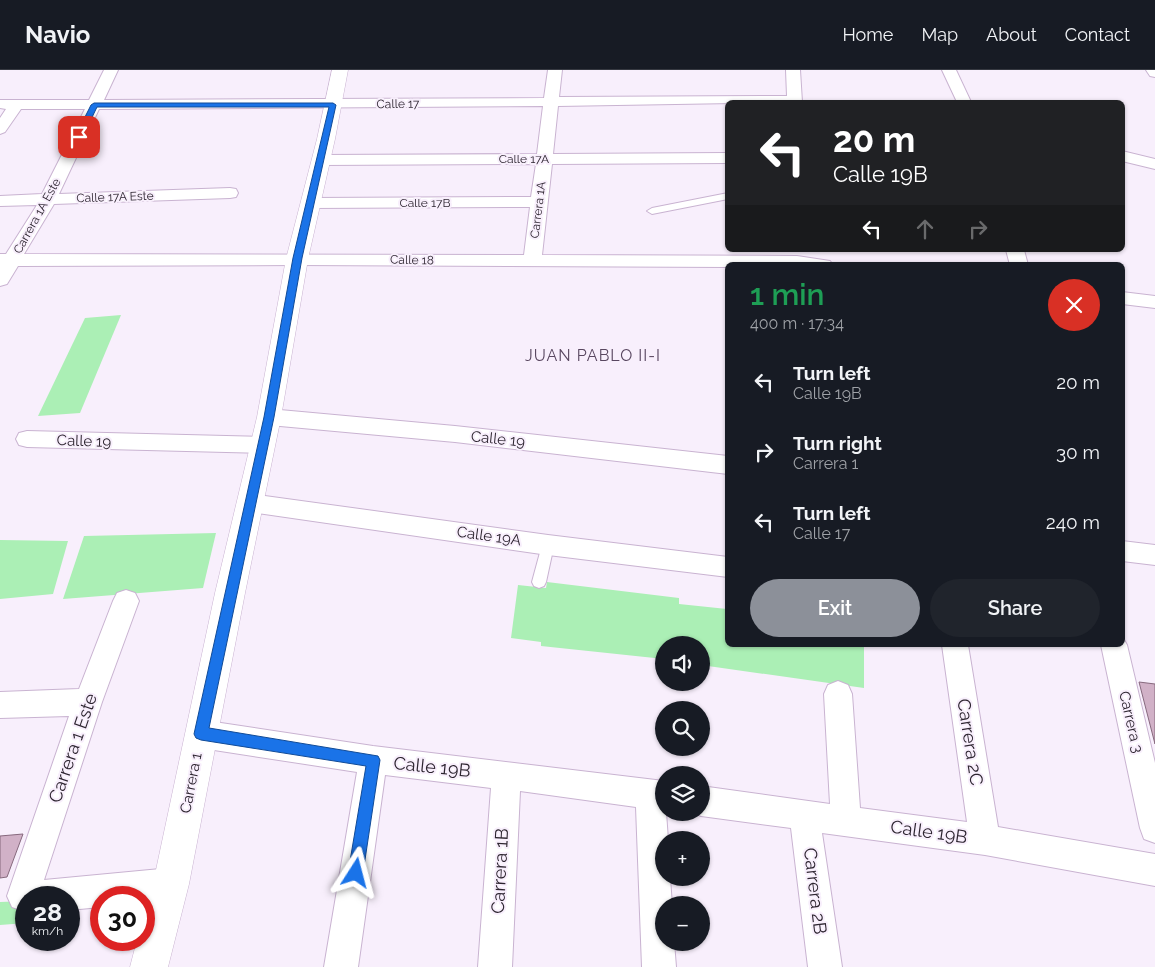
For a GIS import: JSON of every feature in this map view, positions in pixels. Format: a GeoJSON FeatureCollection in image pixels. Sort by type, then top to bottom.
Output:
{"type":"FeatureCollection","features":[{"type":"Feature","properties":{"kind":"street","name":"Carrera 1A Este"},"geometry":{"type":"LineString","coordinates":[[0,280],[6,260],[48,200],[111,70]]}},
{"type":"Feature","properties":{"kind":"street","name":"Carrera 1"},"geometry":{"type":"LineString","coordinates":[[150,967],[171,884],[269,417],[297,258],[321,160],[340,70]]}},
{"type":"Feature","properties":{"kind":"street","name":"Carrera 1A"},"geometry":{"type":"LineString","coordinates":[[532,260],[555,70]]}},
{"type":"Feature","properties":{"kind":"street"},"geometry":{"type":"LineString","coordinates":[[793,70],[795,100]]}},
{"type":"Feature","properties":{"kind":"street"},"geometry":{"type":"LineString","coordinates":[[949,70],[963,100]]}},
{"type":"Feature","properties":{"kind":"street","name":"Calle 17"},"geometry":{"type":"LineString","coordinates":[[0,104],[333,105],[552,101],[725,101]]}},
{"type":"Feature","properties":{"kind":"street"},"geometry":{"type":"LineString","coordinates":[[0,129],[16,105]]}},
{"type":"Feature","properties":{"kind":"street"},"geometry":{"type":"LineString","coordinates":[[1125,157],[1155,164]]}},
{"type":"Feature","properties":{"kind":"street","name":"Calle 17A"},"geometry":{"type":"LineString","coordinates":[[321,160],[725,158]]}},
{"type":"Feature","properties":{"kind":"street","name":"Calle 17A Este"},"geometry":{"type":"LineString","coordinates":[[0,201],[230,193]]}},
{"type":"Feature","properties":{"kind":"street","name":"Calle 17B"},"geometry":{"type":"LineString","coordinates":[[311,203],[539,202]]}},
{"type":"Feature","properties":{"kind":"street","name":"Calle 18"},"geometry":{"type":"LineString","coordinates":[[6,260],[297,258],[797,262],[817,260]]}},
{"type":"Feature","properties":{"kind":"street"},"geometry":{"type":"LineString","coordinates":[[1125,298],[1155,302]]}},
{"type":"Feature","properties":{"kind":"street","name":"Calle 19"},"geometry":{"type":"LineString","coordinates":[[269,417],[455,434],[725,465]]}},
{"type":"Feature","properties":{"kind":"street","name":"Calle 19"},"geometry":{"type":"LineString","coordinates":[[27,439],[262,445]]}},
{"type":"Feature","properties":{"kind":"street","name":"Calle 19A"},"geometry":{"type":"LineString","coordinates":[[251,503],[548,545],[725,567]]}},
{"type":"Feature","properties":{"kind":"street"},"geometry":{"type":"LineString","coordinates":[[1125,551],[1155,555]]}},
{"type":"Feature","properties":{"kind":"street","name":"Carrera 1 Este"},"geometry":{"type":"LineString","coordinates":[[126,601],[88,702],[23,896],[60,895],[171,884]]}},
{"type":"Feature","properties":{"kind":"street","name":"Carrera 2C"},"geometry":{"type":"LineString","coordinates":[[956,647],[985,840]]}},
{"type":"Feature","properties":{"kind":"street","name":"Carrera 3"},"geometry":{"type":"LineString","coordinates":[[1114,647],[1155,828]]}},
{"type":"Feature","properties":{"kind":"street"},"geometry":{"type":"LineString","coordinates":[[838,694],[846,821]]}},
{"type":"Feature","properties":{"kind":"street"},"geometry":{"type":"LineString","coordinates":[[0,705],[88,702]]}},
{"type":"Feature","properties":{"kind":"street","name":"Calle 19B"},"geometry":{"type":"LineString","coordinates":[[201,734],[373,760],[655,795]]}},
{"type":"Feature","properties":{"kind":"street"},"geometry":{"type":"LineString","coordinates":[[341,967],[373,760]]}},
{"type":"Feature","properties":{"kind":"street","name":"Carrera 1B"},"geometry":{"type":"LineString","coordinates":[[495,967],[506,775]]}},
{"type":"Feature","properties":{"kind":"street","name":"Calle 19B"},"geometry":{"type":"LineString","coordinates":[[710,802],[985,840],[1155,870]]}},
{"type":"Feature","properties":{"kind":"street","name":"Carrera 2B"},"geometry":{"type":"LineString","coordinates":[[805,816],[825,967]]}},
{"type":"Feature","properties":{"kind":"street"},"geometry":{"type":"LineString","coordinates":[[657,821],[659,967]]}},
{"type":"Feature","properties":{"kind":"lane"},"geometry":{"type":"LineString","coordinates":[[652,211],[725,197]]}},
{"type":"Feature","properties":{"kind":"lane"},"geometry":{"type":"LineString","coordinates":[[539,582],[548,545]]}},
{"type":"Feature","properties":{"kind":"green space"},"geometry":{"type":"Polygon","coordinates":[[[121,315],[80,413],[38,416],[85,318],[121,315]]]}},
{"type":"Feature","properties":{"kind":"green space"},"geometry":{"type":"Polygon","coordinates":[[[216,533],[203,588],[63,599],[84,536],[216,533]]]}},
{"type":"Feature","properties":{"kind":"green space"},"geometry":{"type":"Polygon","coordinates":[[[0,540],[68,541],[53,594],[0,599],[0,540]]]}},
{"type":"Feature","properties":{"kind":"green space"},"geometry":{"type":"Polygon","coordinates":[[[547,582],[679,598],[679,604],[725,609],[725,647],[864,647],[864,688],[710,666],[710,636],[655,636],[655,658],[541,646],[541,642],[511,638],[518,585],[546,588],[547,582]]]}},
{"type":"Feature","properties":{"kind":"green space"},"geometry":{"type":"Polygon","coordinates":[[[15,901],[15,924],[0,925],[0,902],[15,901]]]}},
{"type":"Feature","properties":{"kind":"building"},"geometry":{"type":"Polygon","coordinates":[[[1139,682],[1155,684],[1155,744],[1139,682]]]}},
{"type":"Feature","properties":{"kind":"building"},"geometry":{"type":"Polygon","coordinates":[[[23,834],[7,877],[0,878],[0,836],[23,834]]]}},
{"type":"Feature","properties":{"kind":"district","name":"JUAN PABLO II-I"},"geometry":{"type":"Point","coordinates":[593,355]}},
{"type":"Feature","properties":{"kind":"route"},"geometry":{"type":"LineString","coordinates":[[79,137],[94,105],[333,105],[297,258],[269,417],[201,734],[373,760],[356,873]]}}]}
